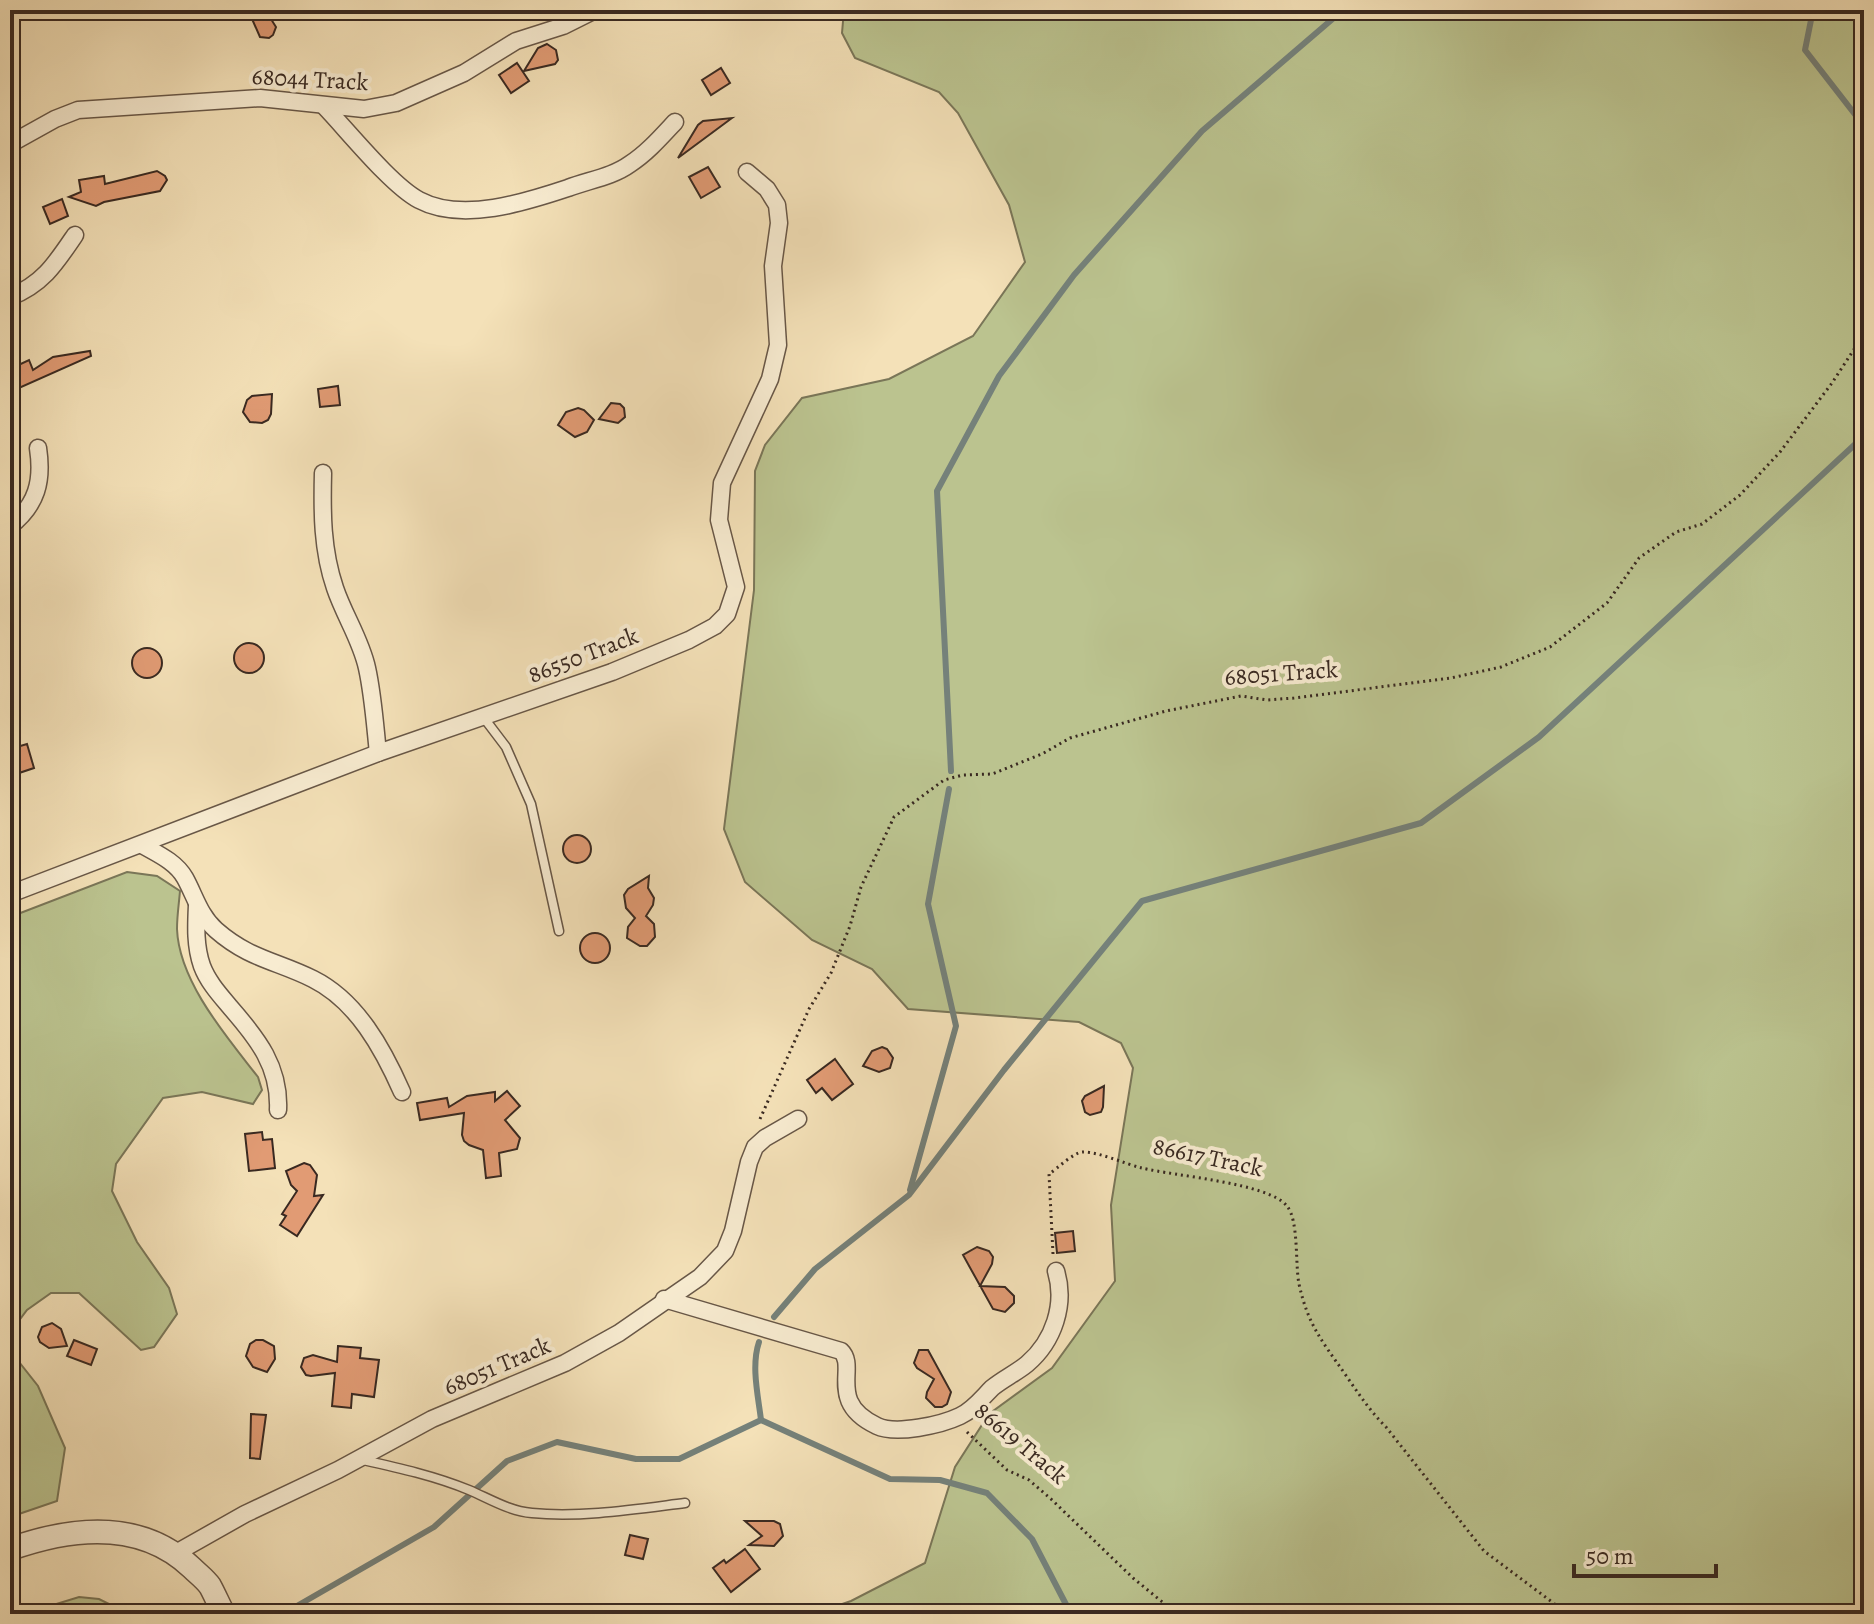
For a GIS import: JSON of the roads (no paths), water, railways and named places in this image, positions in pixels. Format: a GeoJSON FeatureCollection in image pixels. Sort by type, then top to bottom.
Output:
{"type":"FeatureCollection","features":[{"type":"Feature","properties":{"kind":"street","name":"68044 Track"},"geometry":{"type":"LineString","coordinates":[[10,144],[78,110],[260,98],[364,109],[396,103],[464,73],[516,41],[563,26],[595,10]]}},
{"type":"Feature","properties":{"kind":"street"},"geometry":{"type":"LineString","coordinates":[[324,106],[401,186],[419,200],[443,208],[467,209],[530,202],[608,175],[629,165],[647,151],[675,122]]}},
{"type":"Feature","properties":{"kind":"street","name":"86550 Track"},"geometry":{"type":"LineString","coordinates":[[10,894],[378,753],[612,672],[715,626],[727,614],[736,587],[719,520],[722,483],[770,379],[778,345],[773,266],[779,223],[777,205],[767,189],[747,172]]}},
{"type":"Feature","properties":{"kind":"street"},"geometry":{"type":"LineString","coordinates":[[10,297],[35,285],[75,235]]}},
{"type":"Feature","properties":{"kind":"street"},"geometry":{"type":"LineString","coordinates":[[10,526],[38,491],[41,478],[38,448]]}},
{"type":"Feature","properties":{"kind":"street"},"geometry":{"type":"LineString","coordinates":[[323,473],[322,517],[326,557],[367,669],[378,753]]}},
{"type":"Feature","properties":{"kind":"street"},"geometry":{"type":"LineString","coordinates":[[142,845],[166,858],[184,875],[197,905],[212,927],[245,952],[313,979],[339,995],[369,1030],[390,1064],[402,1092]]}},
{"type":"Feature","properties":{"kind":"street"},"geometry":{"type":"LineString","coordinates":[[197,905],[196,939],[203,968],[215,989],[246,1024],[275,1070],[279,1089],[278,1110]]}},
{"type":"Feature","properties":{"kind":"street","name":"68051 Track"},"geometry":{"type":"LineString","coordinates":[[176,1553],[245,1514],[432,1419],[565,1363],[619,1333],[706,1272],[725,1251],[755,1147],[798,1119]]}},
{"type":"Feature","properties":{"kind":"street","name":"86619 Track"},"geometry":{"type":"LineString","coordinates":[[664,1299],[841,1351],[847,1362],[844,1382],[851,1405],[875,1425],[892,1431],[963,1415],[998,1383],[1029,1363],[1045,1343],[1060,1306],[1061,1288],[1056,1271]]}},
{"type":"Feature","properties":{"kind":"street"},"geometry":{"type":"LineString","coordinates":[[10,1549],[69,1535],[106,1531],[141,1536],[176,1553],[209,1584],[224,1614]]}},
{"type":"Feature","properties":{"kind":"lane"},"geometry":{"type":"LineString","coordinates":[[484,718],[506,747],[531,804],[559,931]]}},
{"type":"Feature","properties":{"kind":"lane"},"geometry":{"type":"LineString","coordinates":[[358,1459],[413,1472],[468,1490],[496,1504],[531,1513],[616,1512],[685,1503]]}},
{"type":"Feature","properties":{"kind":"waterway"},"geometry":{"type":"LineString","coordinates":[[951,771],[937,491],[999,376],[1074,275],[1202,131],[1343,10]]}},
{"type":"Feature","properties":{"kind":"waterway"},"geometry":{"type":"LineString","coordinates":[[1813,10],[1805,50],[1864,126]]}},
{"type":"Feature","properties":{"kind":"waterway"},"geometry":{"type":"LineString","coordinates":[[774,1317],[815,1269],[909,1195],[1004,1070],[1142,901],[1421,823],[1539,737],[1864,436]]}},
{"type":"Feature","properties":{"kind":"waterway"},"geometry":{"type":"LineString","coordinates":[[910,1190],[956,1026],[928,904],[949,789]]}},
{"type":"Feature","properties":{"kind":"waterway"},"geometry":{"type":"LineString","coordinates":[[283,1614],[434,1527],[507,1461],[557,1442],[636,1459],[679,1459],[761,1420],[755,1371],[759,1342]]}},
{"type":"Feature","properties":{"kind":"waterway"},"geometry":{"type":"LineString","coordinates":[[761,1420],[890,1479],[940,1480],[987,1493],[1032,1539],[1071,1614]]}}]}
